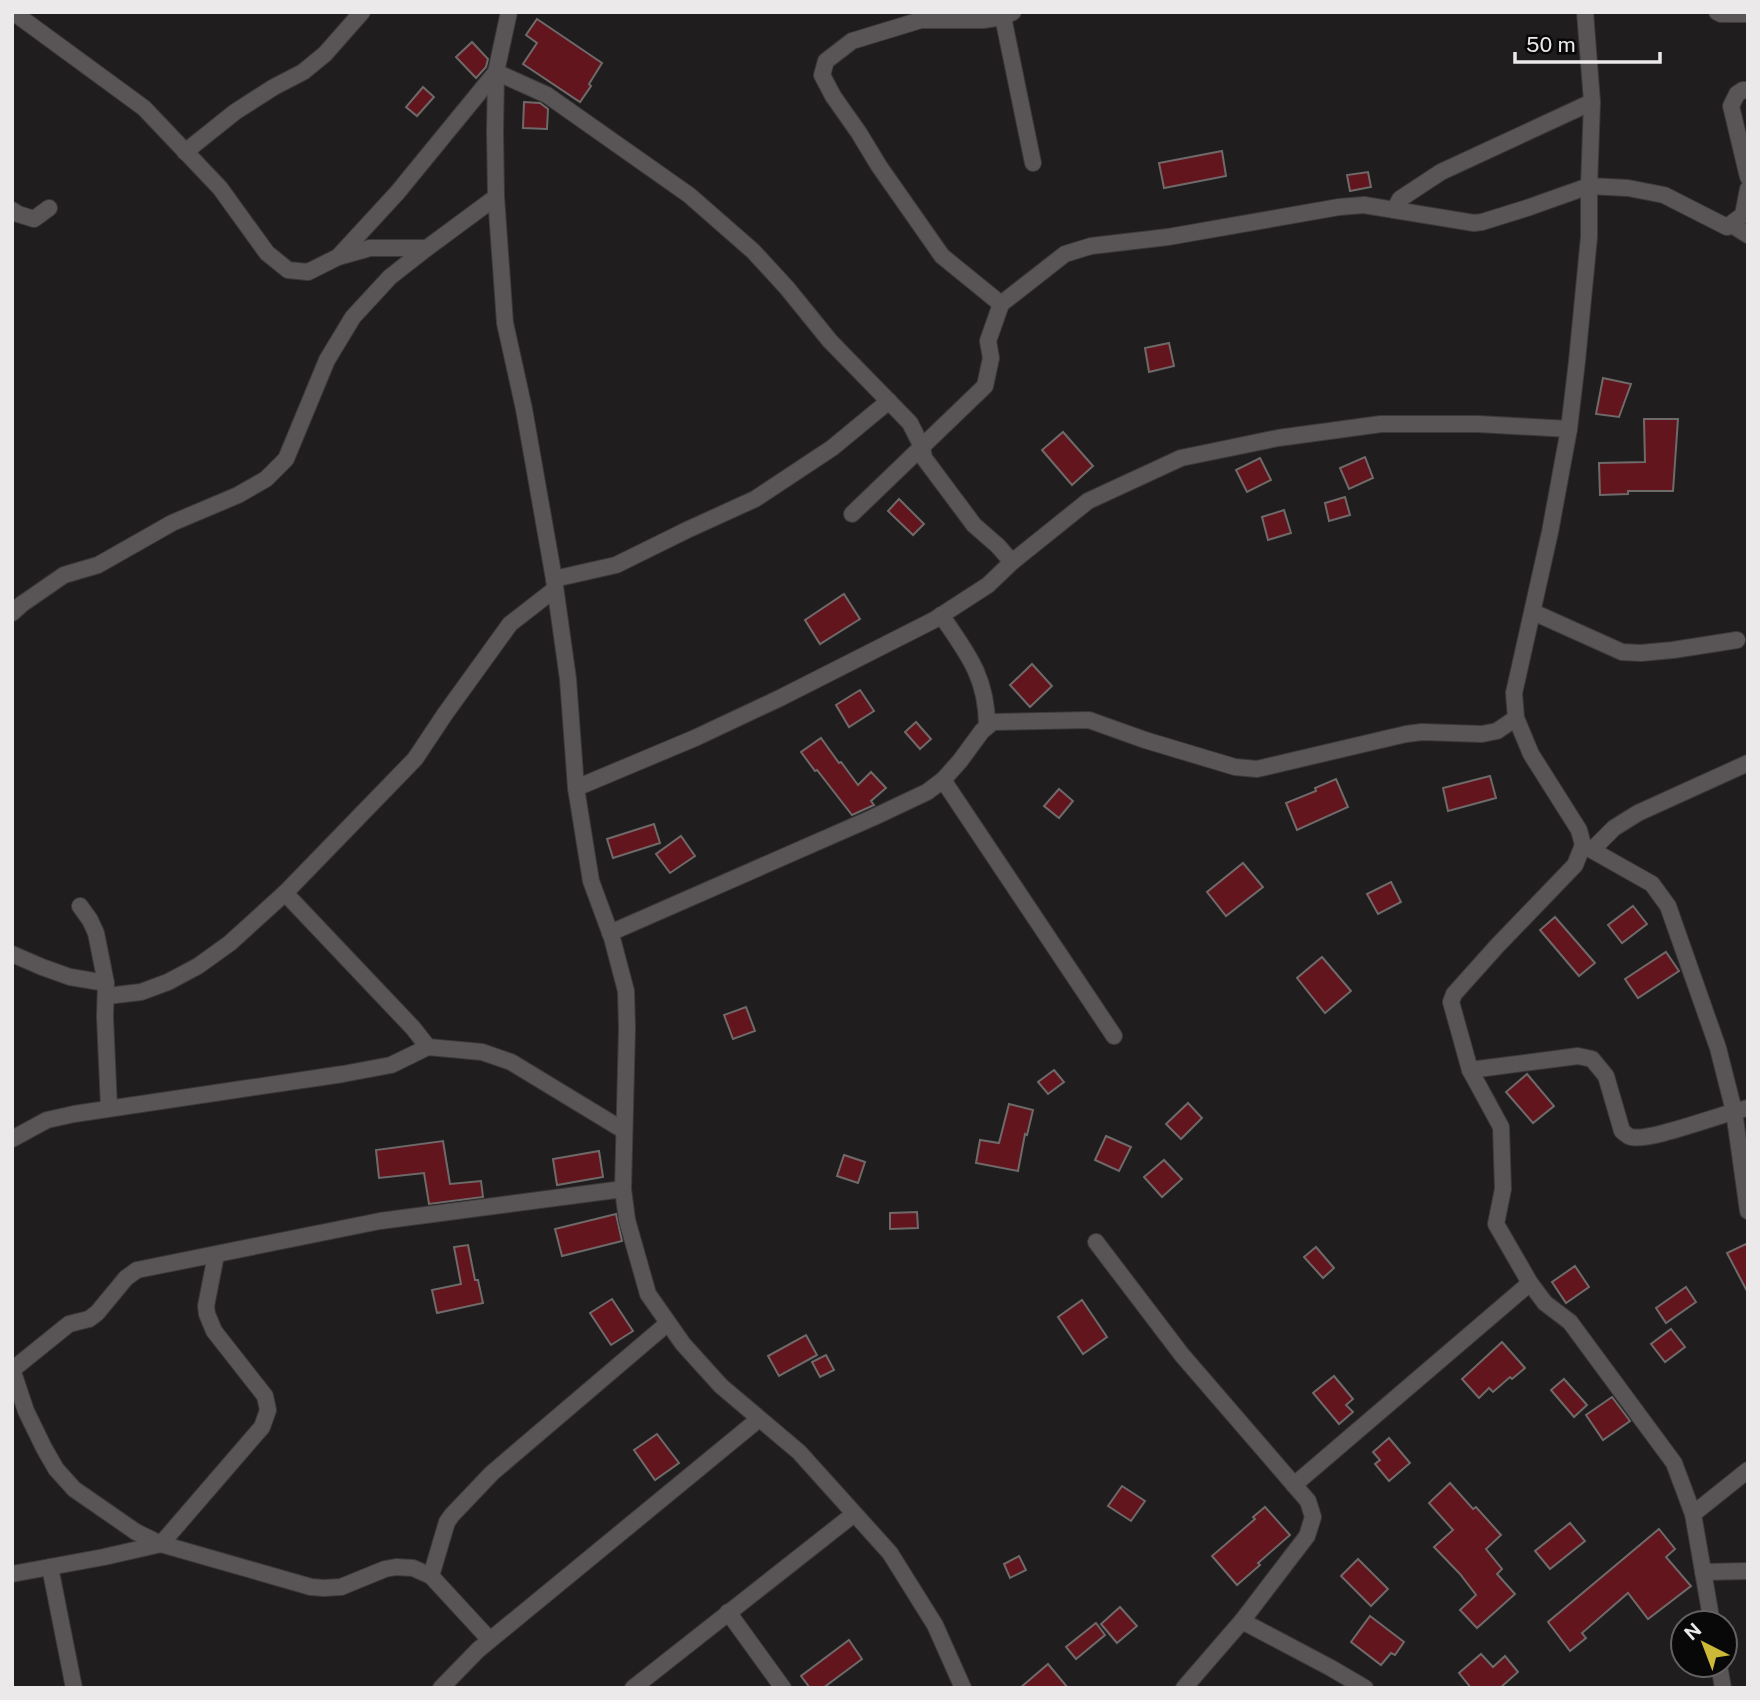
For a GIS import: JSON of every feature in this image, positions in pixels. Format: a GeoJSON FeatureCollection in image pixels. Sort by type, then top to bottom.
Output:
{"type":"FeatureCollection","features":[{"type":"Feature","properties":{"kind":"street"},"geometry":{"type":"LineString","coordinates":[[13,12],[144,108],[220,188],[267,253],[288,270],[309,272],[338,257],[370,248],[427,248]]}},
{"type":"Feature","properties":{"kind":"street"},"geometry":{"type":"LineString","coordinates":[[185,152],[235,112],[303,72],[325,54],[362,12]]}},
{"type":"Feature","properties":{"kind":"street"},"geometry":{"type":"LineString","coordinates":[[509,12],[496,72],[495,132],[496,197],[505,323],[524,409],[554,584],[568,680],[576,788],[591,881],[610,933],[625,991],[623,1189],[627,1220],[648,1294],[682,1344],[721,1387],[799,1452],[890,1553],[934,1625],[963,1688]]}},
{"type":"Feature","properties":{"kind":"street"},"geometry":{"type":"LineString","coordinates":[[1585,12],[1592,102],[1589,237],[1569,429],[1550,532],[1514,693],[1516,718],[1531,754],[1587,848],[1652,884],[1668,905],[1741,1109],[1748,1211]]}},
{"type":"Feature","properties":{"kind":"street"},"geometry":{"type":"LineString","coordinates":[[1717,12],[1748,14]]}},
{"type":"Feature","properties":{"kind":"street"},"geometry":{"type":"LineString","coordinates":[[1001,304],[942,256],[833,96],[822,75],[826,61],[852,41],[921,20],[983,20],[1008,15],[1032,163]]}},
{"type":"Feature","properties":{"kind":"street"},"geometry":{"type":"LineString","coordinates":[[338,257],[397,193],[496,72]]}},
{"type":"Feature","properties":{"kind":"street"},"geometry":{"type":"LineString","coordinates":[[496,72],[547,95],[689,195],[753,251],[830,341],[910,423],[922,447],[924,458],[974,525],[1012,562]]}},
{"type":"Feature","properties":{"kind":"street"},"geometry":{"type":"LineString","coordinates":[[1748,90],[1737,94],[1731,106],[1748,177]]}},
{"type":"Feature","properties":{"kind":"street"},"geometry":{"type":"LineString","coordinates":[[1394,210],[1400,199],[1441,172],[1592,102]]}},
{"type":"Feature","properties":{"kind":"street"},"geometry":{"type":"LineString","coordinates":[[852,514],[985,386],[991,358],[988,341],[1001,304],[1065,254],[1091,246],[1168,237],[1364,205],[1474,223],[1482,222],[1589,186],[1636,189],[1664,195],[1727,227],[1743,215],[1748,189]]}},
{"type":"Feature","properties":{"kind":"street"},"geometry":{"type":"LineString","coordinates":[[12,613],[64,575],[98,565],[172,523],[238,495],[266,479],[286,459],[327,360],[354,317],[390,277],[496,197]]}},
{"type":"Feature","properties":{"kind":"street"},"geometry":{"type":"LineString","coordinates":[[12,209],[34,219],[49,208]]}},
{"type":"Feature","properties":{"kind":"street"},"geometry":{"type":"LineString","coordinates":[[1732,225],[1748,235]]}},
{"type":"Feature","properties":{"kind":"street"},"geometry":{"type":"LineString","coordinates":[[12,954],[106,990],[141,992],[169,982],[198,966],[230,943],[285,894],[415,759],[510,624],[554,584],[616,565],[755,499],[832,448],[888,401]]}},
{"type":"Feature","properties":{"kind":"street"},"geometry":{"type":"LineString","coordinates":[[576,788],[695,738],[934,620],[988,585],[1012,562],[1088,501],[1181,458],[1278,438],[1381,424],[1478,424],[1569,429]]}},
{"type":"Feature","properties":{"kind":"street"},"geometry":{"type":"LineString","coordinates":[[1532,612],[1622,652],[1662,651],[1737,640]]}},
{"type":"Feature","properties":{"kind":"street"},"geometry":{"type":"LineString","coordinates":[[941,615],[981,682],[987,706],[987,726]]}},
{"type":"Feature","properties":{"kind":"street"},"geometry":{"type":"LineString","coordinates":[[610,933],[927,792],[943,780],[993,722],[1089,720],[1222,763],[1257,769],[1406,734],[1482,734],[1497,731],[1516,718]]}},
{"type":"Feature","properties":{"kind":"street"},"geometry":{"type":"LineString","coordinates":[[1710,1609],[1693,1514],[1674,1462],[1570,1322],[1545,1303],[1530,1283],[1496,1224],[1503,1189],[1501,1127],[1469,1070],[1451,1002],[1454,994],[1575,865],[1587,848],[1638,813],[1748,763]]}},
{"type":"Feature","properties":{"kind":"street"},"geometry":{"type":"LineString","coordinates":[[943,780],[1114,1036]]}},
{"type":"Feature","properties":{"kind":"street"},"geometry":{"type":"LineString","coordinates":[[285,894],[428,1047]]}},
{"type":"Feature","properties":{"kind":"street"},"geometry":{"type":"LineString","coordinates":[[80,906],[96,933],[106,990],[109,1108]]}},
{"type":"Feature","properties":{"kind":"street"},"geometry":{"type":"LineString","coordinates":[[12,1139],[47,1120],[74,1114],[344,1074],[391,1065],[428,1047],[482,1052],[511,1062],[623,1130]]}},
{"type":"Feature","properties":{"kind":"street"},"geometry":{"type":"LineString","coordinates":[[1469,1070],[1578,1056],[1592,1059],[1606,1076],[1622,1131],[1631,1137],[1651,1137],[1741,1109]]}},
{"type":"Feature","properties":{"kind":"street"},"geometry":{"type":"LineString","coordinates":[[491,1640],[431,1576],[413,1567],[396,1567],[341,1587],[311,1587],[161,1544],[136,1532],[74,1489],[56,1469],[26,1411],[12,1369],[69,1324],[89,1319],[97,1313],[126,1278],[137,1270],[380,1221],[623,1189]]}},
{"type":"Feature","properties":{"kind":"street"},"geometry":{"type":"LineString","coordinates":[[1096,1242],[1182,1355],[1308,1501],[1312,1517],[1307,1536],[1242,1621],[1184,1688]]}},
{"type":"Feature","properties":{"kind":"street"},"geometry":{"type":"LineString","coordinates":[[12,1574],[161,1544],[262,1427],[268,1410],[265,1396],[214,1331],[207,1314],[206,1306],[216,1255]]}},
{"type":"Feature","properties":{"kind":"street"},"geometry":{"type":"LineString","coordinates":[[1294,1485],[1530,1283]]}},
{"type":"Feature","properties":{"kind":"street"},"geometry":{"type":"LineString","coordinates":[[431,1576],[447,1521],[452,1515],[492,1473],[668,1323]]}},
{"type":"Feature","properties":{"kind":"street"},"geometry":{"type":"LineString","coordinates":[[441,1688],[491,1640],[759,1419]]}},
{"type":"Feature","properties":{"kind":"street"},"geometry":{"type":"LineString","coordinates":[[1693,1514],[1748,1470]]}},
{"type":"Feature","properties":{"kind":"street"},"geometry":{"type":"LineString","coordinates":[[633,1688],[854,1514]]}},
{"type":"Feature","properties":{"kind":"street"},"geometry":{"type":"LineString","coordinates":[[50,1567],[74,1688]]}},
{"type":"Feature","properties":{"kind":"street"},"geometry":{"type":"LineString","coordinates":[[1703,1572],[1748,1571]]}},
{"type":"Feature","properties":{"kind":"street"},"geometry":{"type":"LineString","coordinates":[[728,1612],[783,1688]]}},
{"type":"Feature","properties":{"kind":"street"},"geometry":{"type":"LineString","coordinates":[[1242,1621],[1364,1688]]}},
{"type":"Feature","properties":{"kind":"building"},"geometry":{"type":"Polygon","coordinates":[[[537,19],[602,63],[580,102],[523,64],[537,43],[526,35],[537,19]]]}},
{"type":"Feature","properties":{"kind":"building"},"geometry":{"type":"Polygon","coordinates":[[[472,42],[488,59],[486,67],[476,78],[456,57],[472,42]]]}},
{"type":"Feature","properties":{"kind":"building"},"geometry":{"type":"Polygon","coordinates":[[[423,87],[434,97],[417,116],[406,107],[423,87]]]}},
{"type":"Feature","properties":{"kind":"building"},"geometry":{"type":"Polygon","coordinates":[[[524,102],[540,103],[548,109],[547,129],[523,128],[524,102]]]}},
{"type":"Feature","properties":{"kind":"building"},"geometry":{"type":"Polygon","coordinates":[[[1222,151],[1226,176],[1164,188],[1159,163],[1222,151]]]}},
{"type":"Feature","properties":{"kind":"building"},"geometry":{"type":"Polygon","coordinates":[[[1368,172],[1371,187],[1350,191],[1347,175],[1368,172]]]}},
{"type":"Feature","properties":{"kind":"building"},"geometry":{"type":"Polygon","coordinates":[[[1169,343],[1174,366],[1149,372],[1145,348],[1169,343]]]}},
{"type":"Feature","properties":{"kind":"building"},"geometry":{"type":"Polygon","coordinates":[[[1603,378],[1631,384],[1619,417],[1596,414],[1603,378]]]}},
{"type":"Feature","properties":{"kind":"building"},"geometry":{"type":"Polygon","coordinates":[[[1644,419],[1678,419],[1673,491],[1628,491],[1628,494],[1600,495],[1599,463],[1645,462],[1644,419]]]}},
{"type":"Feature","properties":{"kind":"building"},"geometry":{"type":"Polygon","coordinates":[[[1063,432],[1093,466],[1072,485],[1042,450],[1063,432]]]}},
{"type":"Feature","properties":{"kind":"building"},"geometry":{"type":"Polygon","coordinates":[[[1365,457],[1373,478],[1349,489],[1340,468],[1365,457]]]}},
{"type":"Feature","properties":{"kind":"building"},"geometry":{"type":"Polygon","coordinates":[[[1260,458],[1271,480],[1247,492],[1236,470],[1260,458]]]}},
{"type":"Feature","properties":{"kind":"building"},"geometry":{"type":"Polygon","coordinates":[[[1345,497],[1350,515],[1329,521],[1325,503],[1345,497]]]}},
{"type":"Feature","properties":{"kind":"building"},"geometry":{"type":"Polygon","coordinates":[[[899,499],[924,524],[913,535],[888,511],[899,499]]]}},
{"type":"Feature","properties":{"kind":"building"},"geometry":{"type":"Polygon","coordinates":[[[1284,510],[1291,533],[1268,540],[1262,517],[1284,510]]]}},
{"type":"Feature","properties":{"kind":"building"},"geometry":{"type":"Polygon","coordinates":[[[844,594],[860,619],[820,644],[805,620],[844,594]]]}},
{"type":"Feature","properties":{"kind":"building"},"geometry":{"type":"Polygon","coordinates":[[[1032,664],[1052,686],[1030,707],[1010,685],[1032,664]]]}},
{"type":"Feature","properties":{"kind":"building"},"geometry":{"type":"Polygon","coordinates":[[[860,690],[874,711],[849,727],[836,705],[860,690]]]}},
{"type":"Feature","properties":{"kind":"building"},"geometry":{"type":"Polygon","coordinates":[[[916,722],[931,739],[920,749],[905,732],[916,722]]]}},
{"type":"Feature","properties":{"kind":"building"},"geometry":{"type":"Polygon","coordinates":[[[821,738],[858,785],[871,772],[886,788],[871,801],[874,805],[852,815],[817,770],[815,771],[801,752],[821,738]]]}},
{"type":"Feature","properties":{"kind":"building"},"geometry":{"type":"Polygon","coordinates":[[[1490,776],[1496,798],[1448,811],[1443,788],[1490,776]]]}},
{"type":"Feature","properties":{"kind":"building"},"geometry":{"type":"Polygon","coordinates":[[[1336,779],[1348,807],[1297,830],[1286,803],[1316,791],[1315,788],[1336,779]]]}},
{"type":"Feature","properties":{"kind":"building"},"geometry":{"type":"Polygon","coordinates":[[[1059,789],[1073,801],[1059,818],[1044,806],[1059,789]]]}},
{"type":"Feature","properties":{"kind":"building"},"geometry":{"type":"Polygon","coordinates":[[[654,824],[660,843],[613,858],[607,839],[654,824]]]}},
{"type":"Feature","properties":{"kind":"building"},"geometry":{"type":"Polygon","coordinates":[[[681,836],[695,856],[670,873],[656,854],[681,836]]]}},
{"type":"Feature","properties":{"kind":"building"},"geometry":{"type":"Polygon","coordinates":[[[1243,863],[1263,887],[1226,916],[1207,892],[1243,863]]]}},
{"type":"Feature","properties":{"kind":"building"},"geometry":{"type":"Polygon","coordinates":[[[1391,882],[1401,902],[1378,914],[1367,894],[1391,882]]]}},
{"type":"Feature","properties":{"kind":"building"},"geometry":{"type":"Polygon","coordinates":[[[1633,906],[1647,924],[1622,943],[1608,925],[1633,906]]]}},
{"type":"Feature","properties":{"kind":"building"},"geometry":{"type":"Polygon","coordinates":[[[1555,917],[1595,963],[1579,976],[1540,930],[1555,917]]]}},
{"type":"Feature","properties":{"kind":"building"},"geometry":{"type":"Polygon","coordinates":[[[1666,952],[1679,971],[1638,998],[1625,979],[1666,952]]]}},
{"type":"Feature","properties":{"kind":"building"},"geometry":{"type":"Polygon","coordinates":[[[1322,957],[1351,991],[1325,1013],[1297,978],[1322,957]]]}},
{"type":"Feature","properties":{"kind":"building"},"geometry":{"type":"Polygon","coordinates":[[[746,1007],[755,1031],[733,1039],[724,1015],[746,1007]]]}},
{"type":"Feature","properties":{"kind":"building"},"geometry":{"type":"Polygon","coordinates":[[[1054,1070],[1064,1082],[1048,1094],[1038,1082],[1054,1070]]]}},
{"type":"Feature","properties":{"kind":"building"},"geometry":{"type":"Polygon","coordinates":[[[1527,1074],[1554,1106],[1533,1123],[1506,1092],[1527,1074]]]}},
{"type":"Feature","properties":{"kind":"building"},"geometry":{"type":"Polygon","coordinates":[[[1188,1103],[1202,1118],[1181,1139],[1166,1124],[1188,1103]]]}},
{"type":"Feature","properties":{"kind":"building"},"geometry":{"type":"Polygon","coordinates":[[[1009,1104],[1033,1110],[1018,1171],[976,1163],[980,1140],[999,1143],[1009,1104]]]}},
{"type":"Feature","properties":{"kind":"building"},"geometry":{"type":"Polygon","coordinates":[[[1106,1136],[1131,1147],[1119,1171],[1095,1160],[1106,1136]]]}},
{"type":"Feature","properties":{"kind":"building"},"geometry":{"type":"Polygon","coordinates":[[[443,1141],[450,1184],[481,1181],[483,1197],[429,1204],[424,1173],[379,1178],[376,1150],[443,1141]]]}},
{"type":"Feature","properties":{"kind":"building"},"geometry":{"type":"Polygon","coordinates":[[[599,1151],[603,1177],[557,1185],[553,1159],[599,1151]]]}},
{"type":"Feature","properties":{"kind":"building"},"geometry":{"type":"Polygon","coordinates":[[[844,1155],[865,1162],[858,1183],[837,1176],[844,1155]]]}},
{"type":"Feature","properties":{"kind":"building"},"geometry":{"type":"Polygon","coordinates":[[[1164,1160],[1182,1179],[1162,1197],[1144,1177],[1164,1160]]]}},
{"type":"Feature","properties":{"kind":"building"},"geometry":{"type":"Polygon","coordinates":[[[917,1212],[918,1228],[890,1229],[890,1213],[917,1212]]]}},
{"type":"Feature","properties":{"kind":"building"},"geometry":{"type":"Polygon","coordinates":[[[616,1214],[622,1241],[562,1256],[555,1229],[616,1214]]]}},
{"type":"Feature","properties":{"kind":"building"},"geometry":{"type":"Polygon","coordinates":[[[1748,1243],[1748,1293],[1727,1253],[1748,1243]]]}},
{"type":"Feature","properties":{"kind":"building"},"geometry":{"type":"Polygon","coordinates":[[[468,1245],[483,1303],[437,1313],[432,1290],[461,1284],[454,1247],[468,1245]]]}},
{"type":"Feature","properties":{"kind":"building"},"geometry":{"type":"Polygon","coordinates":[[[1316,1247],[1334,1268],[1323,1278],[1304,1257],[1316,1247]]]}},
{"type":"Feature","properties":{"kind":"building"},"geometry":{"type":"Polygon","coordinates":[[[1575,1266],[1589,1287],[1566,1303],[1552,1282],[1575,1266]]]}},
{"type":"Feature","properties":{"kind":"building"},"geometry":{"type":"Polygon","coordinates":[[[1686,1287],[1696,1302],[1666,1323],[1656,1308],[1686,1287]]]}},
{"type":"Feature","properties":{"kind":"building"},"geometry":{"type":"Polygon","coordinates":[[[612,1299],[633,1331],[611,1345],[590,1313],[612,1299]]]}},
{"type":"Feature","properties":{"kind":"building"},"geometry":{"type":"Polygon","coordinates":[[[1082,1300],[1107,1337],[1083,1354],[1058,1317],[1082,1300]]]}},
{"type":"Feature","properties":{"kind":"building"},"geometry":{"type":"Polygon","coordinates":[[[1671,1329],[1685,1347],[1665,1362],[1651,1344],[1671,1329]]]}},
{"type":"Feature","properties":{"kind":"building"},"geometry":{"type":"Polygon","coordinates":[[[806,1335],[817,1355],[779,1376],[768,1356],[806,1335]]]}},
{"type":"Feature","properties":{"kind":"building"},"geometry":{"type":"Polygon","coordinates":[[[1502,1342],[1525,1368],[1493,1392],[1489,1388],[1479,1398],[1462,1379],[1502,1342]]]}},
{"type":"Feature","properties":{"kind":"building"},"geometry":{"type":"Polygon","coordinates":[[[826,1355],[834,1370],[820,1377],[812,1362],[826,1355]]]}},
{"type":"Feature","properties":{"kind":"building"},"geometry":{"type":"Polygon","coordinates":[[[1334,1376],[1353,1399],[1346,1405],[1353,1412],[1339,1424],[1313,1393],[1334,1376]]]}},
{"type":"Feature","properties":{"kind":"building"},"geometry":{"type":"Polygon","coordinates":[[[1564,1379],[1587,1405],[1574,1417],[1551,1390],[1564,1379]]]}},
{"type":"Feature","properties":{"kind":"building"},"geometry":{"type":"Polygon","coordinates":[[[1612,1397],[1630,1421],[1603,1440],[1586,1415],[1612,1397]]]}},
{"type":"Feature","properties":{"kind":"building"},"geometry":{"type":"Polygon","coordinates":[[[657,1434],[679,1463],[655,1480],[634,1450],[657,1434]]]}},
{"type":"Feature","properties":{"kind":"building"},"geometry":{"type":"Polygon","coordinates":[[[1389,1438],[1410,1463],[1389,1481],[1375,1464],[1380,1460],[1373,1452],[1389,1438]]]}},
{"type":"Feature","properties":{"kind":"building"},"geometry":{"type":"Polygon","coordinates":[[[1450,1483],[1501,1535],[1486,1549],[1502,1569],[1497,1574],[1515,1594],[1477,1628],[1460,1610],[1476,1595],[1434,1547],[1453,1530],[1429,1503],[1450,1483]]]}},
{"type":"Feature","properties":{"kind":"building"},"geometry":{"type":"Polygon","coordinates":[[[1122,1486],[1145,1501],[1131,1521],[1108,1506],[1122,1486]]]}},
{"type":"Feature","properties":{"kind":"building"},"geometry":{"type":"Polygon","coordinates":[[[1265,1507],[1290,1535],[1237,1585],[1212,1556],[1265,1507]]]}},
{"type":"Feature","properties":{"kind":"building"},"geometry":{"type":"Polygon","coordinates":[[[1570,1523],[1585,1541],[1550,1569],[1535,1551],[1570,1523]]]}},
{"type":"Feature","properties":{"kind":"building"},"geometry":{"type":"Polygon","coordinates":[[[1659,1529],[1675,1549],[1666,1557],[1691,1586],[1648,1619],[1628,1593],[1582,1633],[1586,1638],[1570,1651],[1548,1622],[1659,1529]]]}},
{"type":"Feature","properties":{"kind":"building"},"geometry":{"type":"Polygon","coordinates":[[[1019,1556],[1026,1570],[1010,1578],[1004,1564],[1019,1556]]]}},
{"type":"Feature","properties":{"kind":"building"},"geometry":{"type":"Polygon","coordinates":[[[1358,1559],[1388,1589],[1371,1606],[1341,1576],[1358,1559]]]}},
{"type":"Feature","properties":{"kind":"building"},"geometry":{"type":"Polygon","coordinates":[[[1120,1607],[1137,1626],[1117,1643],[1101,1624],[1120,1607]]]}},
{"type":"Feature","properties":{"kind":"building"},"geometry":{"type":"Polygon","coordinates":[[[1370,1616],[1404,1642],[1395,1655],[1391,1653],[1381,1665],[1351,1642],[1370,1616]]]}},
{"type":"Feature","properties":{"kind":"building"},"geometry":{"type":"Polygon","coordinates":[[[1096,1623],[1105,1635],[1076,1659],[1066,1647],[1096,1623]]]}},
{"type":"Feature","properties":{"kind":"building"},"geometry":{"type":"Polygon","coordinates":[[[849,1640],[862,1659],[823,1688],[810,1688],[801,1676],[849,1640]]]}},
{"type":"Feature","properties":{"kind":"building"},"geometry":{"type":"Polygon","coordinates":[[[1481,1654],[1493,1667],[1505,1656],[1518,1672],[1500,1688],[1471,1688],[1459,1673],[1481,1654]]]}},
{"type":"Feature","properties":{"kind":"building"},"geometry":{"type":"Polygon","coordinates":[[[1048,1664],[1068,1688],[1020,1688],[1048,1664]]]}}]}
